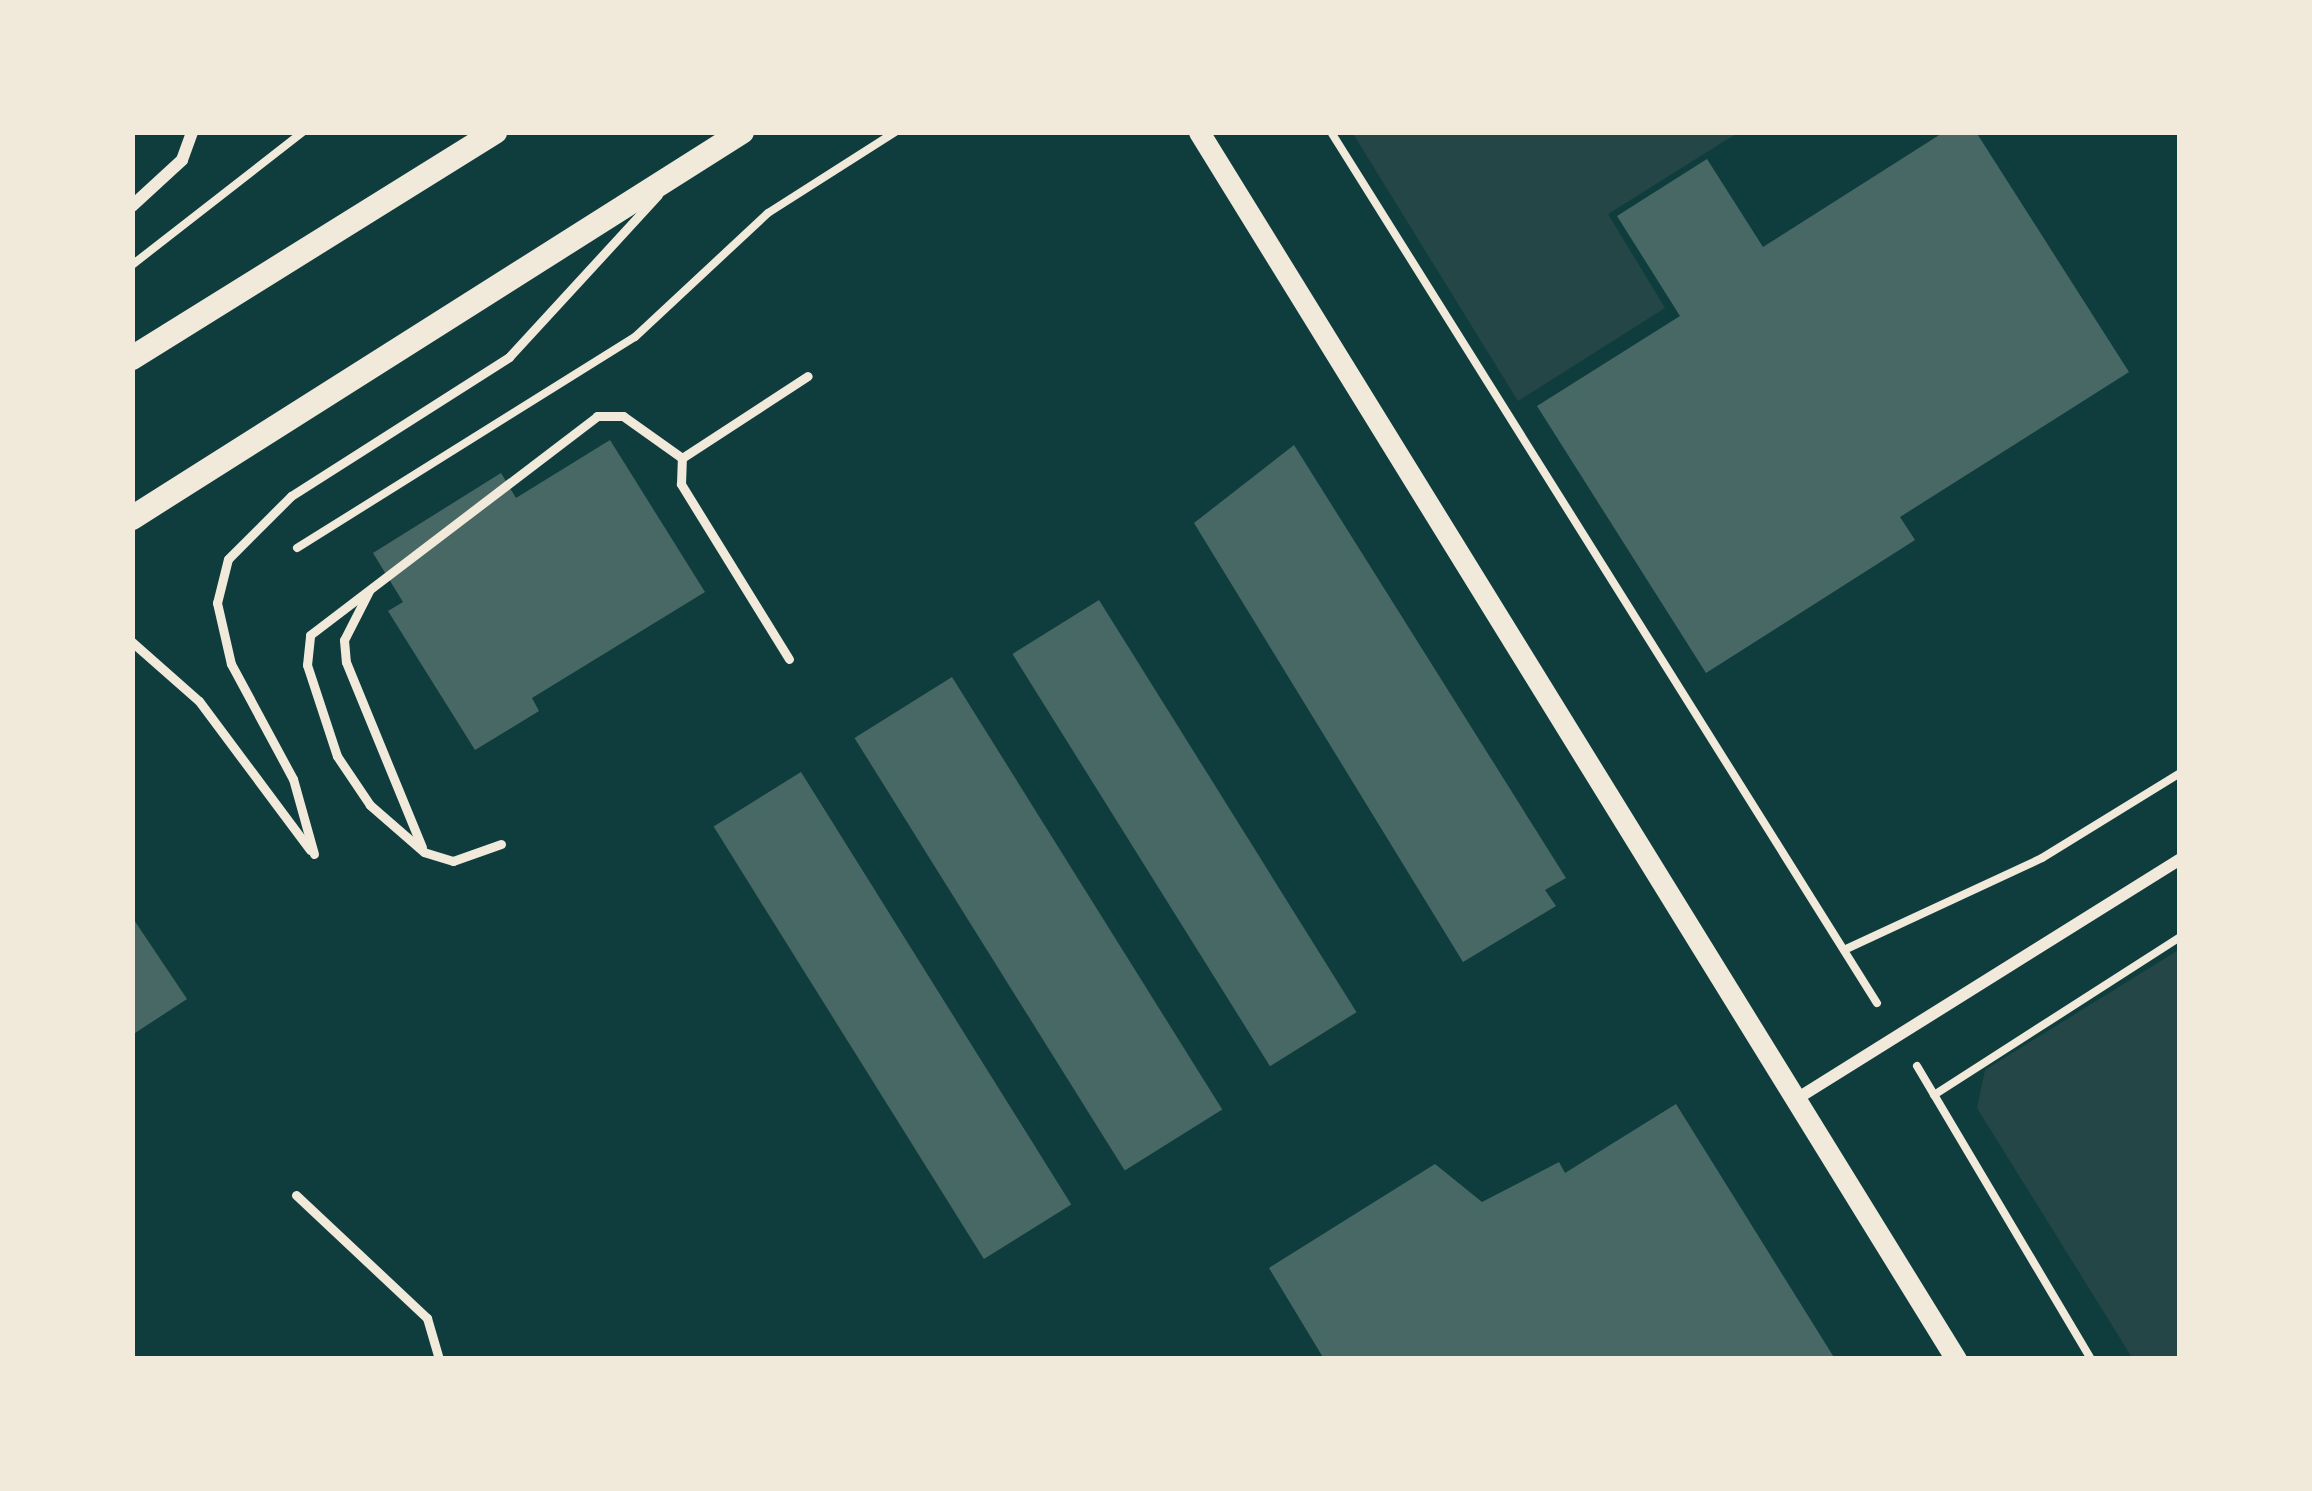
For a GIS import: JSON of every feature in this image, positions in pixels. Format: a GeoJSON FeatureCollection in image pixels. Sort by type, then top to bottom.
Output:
{"type":"FeatureCollection","features":[{"type":"Feature","properties":{"kind":"main road"},"geometry":{"type":"LineString","coordinates":[[132,358],[495,132]]}},
{"type":"Feature","properties":{"kind":"main road"},"geometry":{"type":"LineString","coordinates":[[132,518],[742,132]]}},
{"type":"Feature","properties":{"kind":"street"},"geometry":{"type":"LineString","coordinates":[[132,206],[173,171],[192,132]]}},
{"type":"Feature","properties":{"kind":"street"},"geometry":{"type":"LineString","coordinates":[[1199,132],[1956,1359]]}},
{"type":"Feature","properties":{"kind":"street"},"geometry":{"type":"LineString","coordinates":[[1798,1098],[2180,859]]}},
{"type":"Feature","properties":{"kind":"lane"},"geometry":{"type":"LineString","coordinates":[[132,642],[199,701],[314,854],[293,779],[231,664],[217,603],[228,559],[291,496],[509,357],[682,169]]}},
{"type":"Feature","properties":{"kind":"lane"},"geometry":{"type":"LineString","coordinates":[[682,458],[808,376]]}},
{"type":"Feature","properties":{"kind":"lane"},"geometry":{"type":"LineString","coordinates":[[501,844],[453,861],[424,853],[337,756],[308,665],[310,635],[597,416],[623,416],[682,458]]}},
{"type":"Feature","properties":{"kind":"lane"},"geometry":{"type":"LineString","coordinates":[[682,458],[681,484],[789,659]]}},
{"type":"Feature","properties":{"kind":"lane"},"geometry":{"type":"LineString","coordinates":[[374,583],[344,640],[346,662],[424,853]]}},
{"type":"Feature","properties":{"kind":"lane"},"geometry":{"type":"LineString","coordinates":[[296,1195],[427,1318],[439,1359]]}},
{"type":"Feature","properties":{"kind":"path"},"geometry":{"type":"LineString","coordinates":[[1331,132],[1898,1035],[2091,1359]]}},
{"type":"Feature","properties":{"kind":"path"},"geometry":{"type":"LineString","coordinates":[[132,265],[298,133]]}},
{"type":"Feature","properties":{"kind":"path"},"geometry":{"type":"LineString","coordinates":[[1844,950],[2042,858],[2180,773]]}},
{"type":"Feature","properties":{"kind":"path"},"geometry":{"type":"LineString","coordinates":[[1934,1094],[2180,937]]}},
{"type":"Feature","properties":{"kind":"shaded area"},"geometry":{"type":"Polygon","coordinates":[[[1352,132],[1739,132],[1608,214],[1665,308],[1518,401],[1352,132]]]}},
{"type":"Feature","properties":{"kind":"shaded area"},"geometry":{"type":"Polygon","coordinates":[[[2180,949],[2180,1359],[2133,1359],[1977,1108],[1985,1070],[2180,949]]]}},
{"type":"Feature","properties":{"kind":"building"},"geometry":{"type":"Polygon","coordinates":[[[1944,132],[1976,132],[2129,372],[1900,517],[1915,540],[1706,673],[1537,406],[1680,316],[1617,216],[1707,159],[1763,247],[1944,132]]]}},
{"type":"Feature","properties":{"kind":"building"},"geometry":{"type":"Polygon","coordinates":[[[610,440],[705,592],[532,698],[539,711],[475,750],[388,611],[403,602],[373,553],[501,473],[516,498],[610,440]]]}},
{"type":"Feature","properties":{"kind":"building"},"geometry":{"type":"Polygon","coordinates":[[[1294,445],[1566,878],[1545,890],[1556,906],[1463,962],[1194,523],[1294,445]]]}},
{"type":"Feature","properties":{"kind":"building"},"geometry":{"type":"Polygon","coordinates":[[[1099,600],[1357,1012],[1270,1066],[1012,654],[1099,600]]]}},
{"type":"Feature","properties":{"kind":"building"},"geometry":{"type":"Polygon","coordinates":[[[952,677],[1222,1110],[1125,1170],[854,738],[952,677]]]}},
{"type":"Feature","properties":{"kind":"building"},"geometry":{"type":"Polygon","coordinates":[[[801,772],[1071,1205],[984,1259],[714,827],[801,772]]]}},
{"type":"Feature","properties":{"kind":"building"},"geometry":{"type":"Polygon","coordinates":[[[132,917],[187,999],[132,1035],[132,917]]]}},
{"type":"Feature","properties":{"kind":"building"},"geometry":{"type":"Polygon","coordinates":[[[1676,1104],[1835,1359],[1324,1359],[1269,1268],[1435,1164],[1482,1202],[1559,1162],[1565,1173],[1676,1104]]]}}]}
